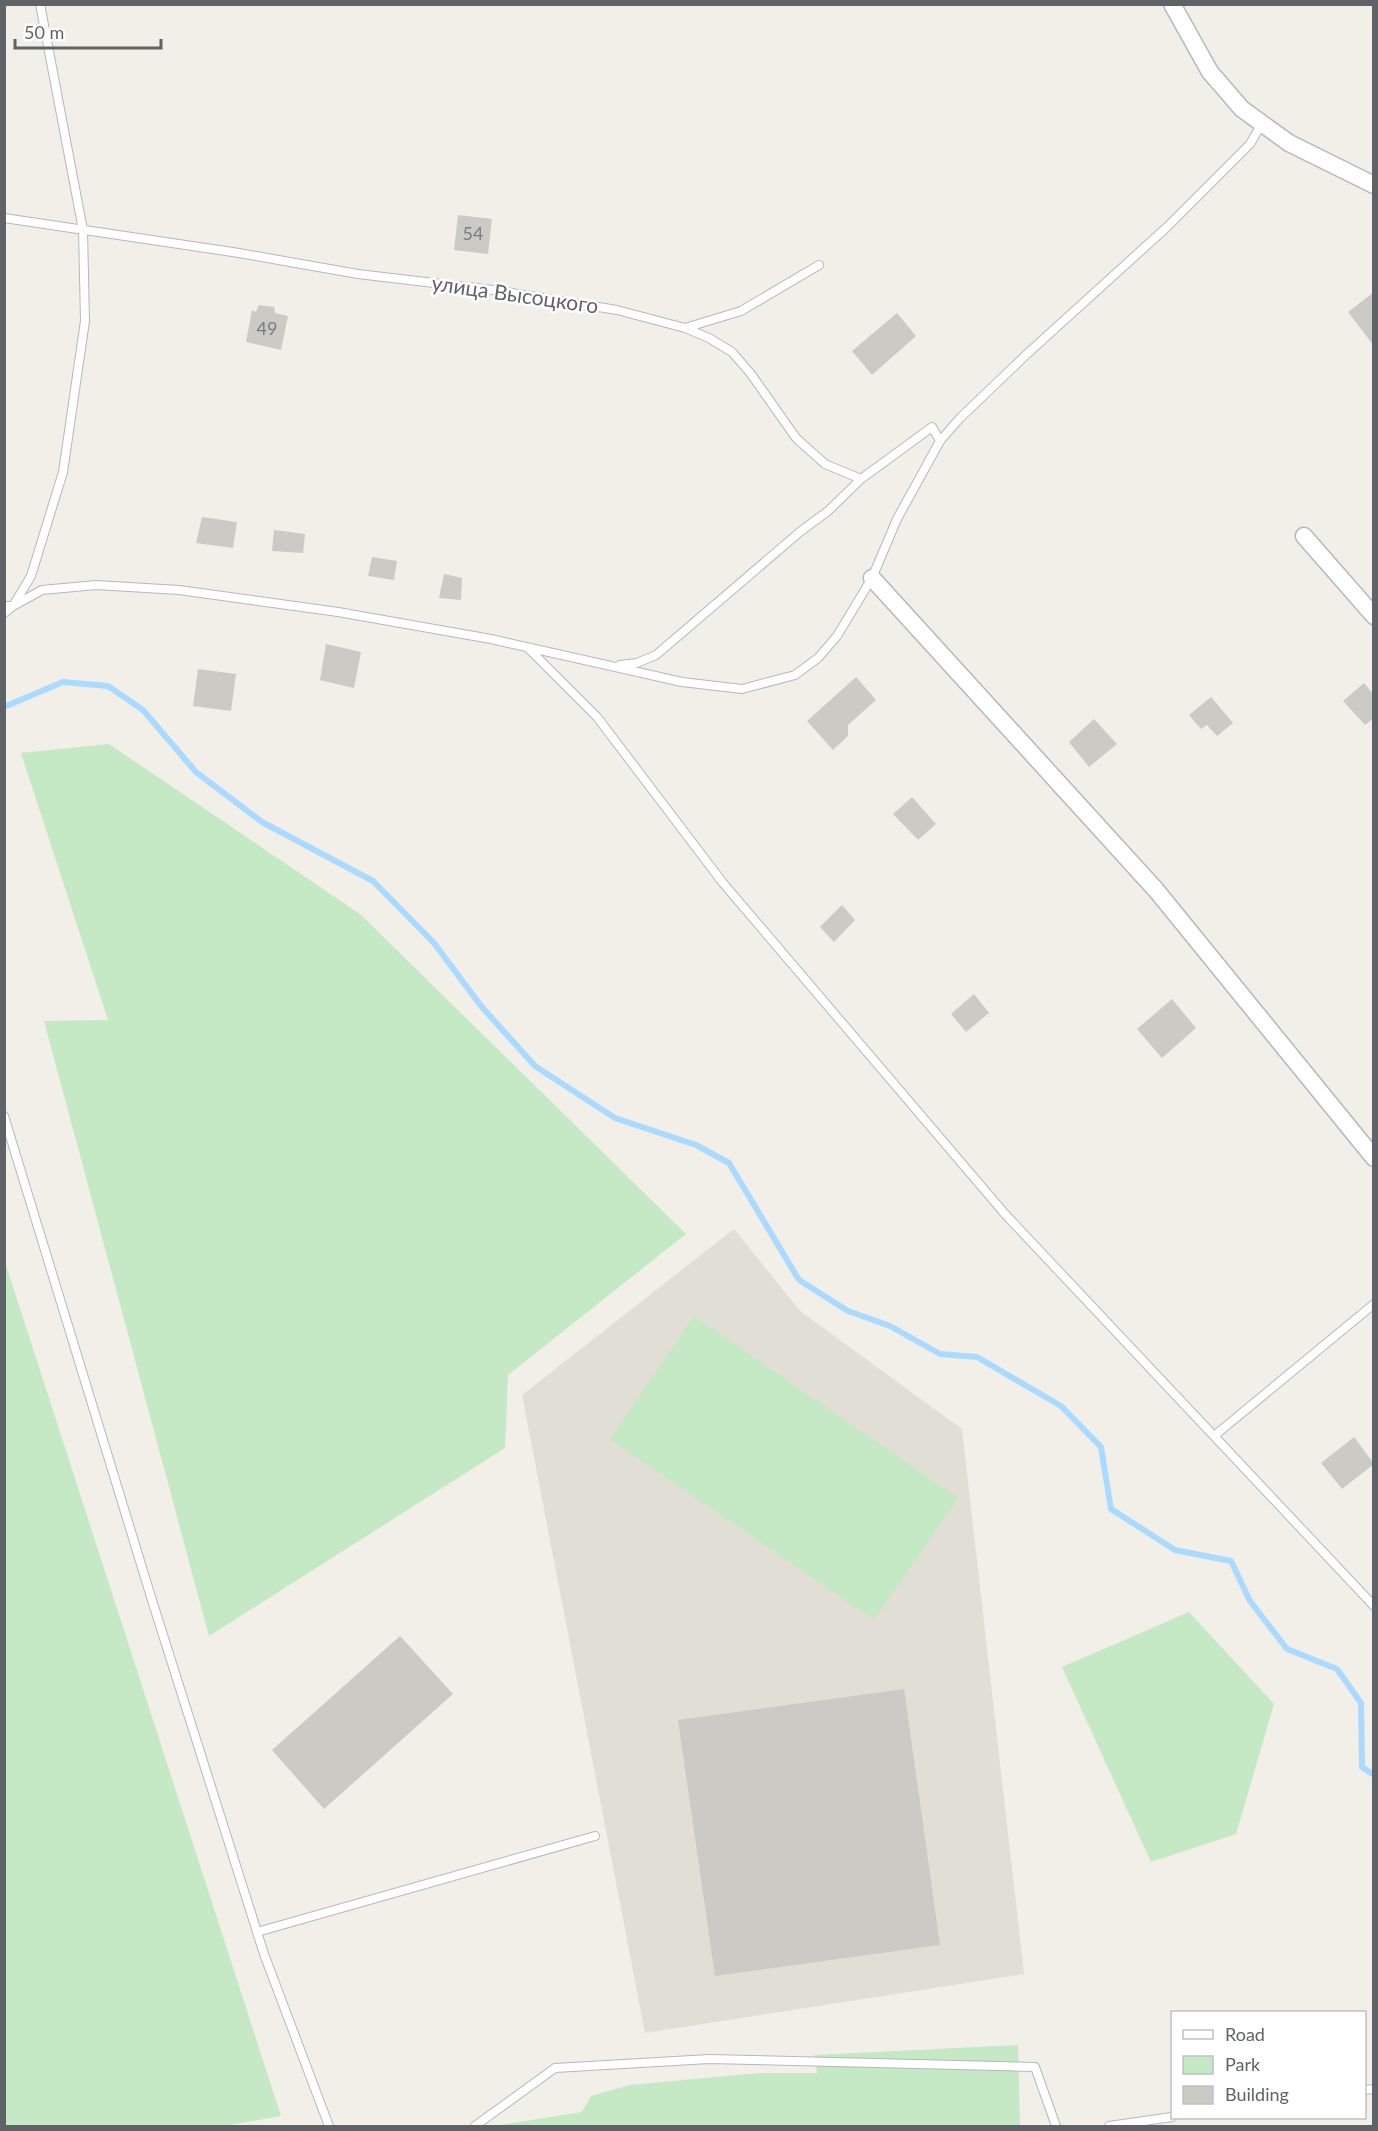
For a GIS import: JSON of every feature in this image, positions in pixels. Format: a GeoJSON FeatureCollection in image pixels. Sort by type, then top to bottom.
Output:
{"type":"FeatureCollection","features":[{"type":"Feature","properties":{"kind":"street"},"geometry":{"type":"LineString","coordinates":[[1173,4],[1210,72],[1242,109],[1261,125],[1289,143],[1374,185]]}},
{"type":"Feature","properties":{"kind":"street"},"geometry":{"type":"LineString","coordinates":[[1304,536],[1374,616]]}},
{"type":"Feature","properties":{"kind":"street"},"geometry":{"type":"LineString","coordinates":[[872,578],[1156,890],[1374,1158]]}},
{"type":"Feature","properties":{"kind":"lane"},"geometry":{"type":"LineString","coordinates":[[4,613],[31,576],[63,472],[85,321],[83,230],[40,4]]}},
{"type":"Feature","properties":{"kind":"lane"},"geometry":{"type":"LineString","coordinates":[[9,606],[42,590],[96,585],[179,590],[338,612],[528,647],[682,682],[742,688],[795,675],[818,658],[837,636],[872,578],[897,519],[940,441],[977,402],[1183,211],[1250,144],[1261,125]]}},
{"type":"Feature","properties":{"kind":"lane","name":"улица Высоцкого"},"geometry":{"type":"LineString","coordinates":[[4,218],[358,274],[493,290],[617,310],[685,328],[709,338],[732,352],[752,374],[796,438],[825,464],[861,479]]}},
{"type":"Feature","properties":{"kind":"lane"},"geometry":{"type":"LineString","coordinates":[[685,328],[741,311],[819,265]]}},
{"type":"Feature","properties":{"kind":"lane"},"geometry":{"type":"LineString","coordinates":[[613,665],[637,663],[656,655],[801,531],[828,511],[861,479],[932,427],[940,441]]}},
{"type":"Feature","properties":{"kind":"lane"},"geometry":{"type":"LineString","coordinates":[[528,647],[597,717],[723,883],[1005,1214],[1374,1606]]}},
{"type":"Feature","properties":{"kind":"lane"},"geometry":{"type":"LineString","coordinates":[[4,1116],[257,1932],[329,2127]]}},
{"type":"Feature","properties":{"kind":"lane"},"geometry":{"type":"LineString","coordinates":[[1214,1436],[1374,1304]]}},
{"type":"Feature","properties":{"kind":"lane"},"geometry":{"type":"LineString","coordinates":[[257,1932],[596,1836]]}},
{"type":"Feature","properties":{"kind":"lane"},"geometry":{"type":"LineString","coordinates":[[475,2127],[555,2068],[709,2059],[1035,2067],[1056,2127]]}},
{"type":"Feature","properties":{"kind":"lane"},"geometry":{"type":"LineString","coordinates":[[1108,2127],[1171,2117]]}},
{"type":"Feature","properties":{"kind":"shaded area"},"geometry":{"type":"Polygon","coordinates":[[[734,1229],[800,1311],[962,1429],[1024,1974],[645,2033],[522,1395],[734,1229]]]}},
{"type":"Feature","properties":{"kind":"green space"},"geometry":{"type":"Polygon","coordinates":[[[109,744],[360,914],[686,1234],[508,1375],[505,1448],[209,1636],[44,1021],[108,1020],[21,753],[109,744]]]}},
{"type":"Feature","properties":{"kind":"green space"},"geometry":{"type":"Polygon","coordinates":[[[4,1263],[281,2116],[224,2126],[5,2126],[4,1263]]]}},
{"type":"Feature","properties":{"kind":"green space"},"geometry":{"type":"Polygon","coordinates":[[[694,1316],[958,1498],[874,1620],[610,1439],[694,1316]]]}},
{"type":"Feature","properties":{"kind":"green space"},"geometry":{"type":"Polygon","coordinates":[[[1189,1612],[1274,1704],[1236,1834],[1151,1862],[1062,1667],[1189,1612]]]}},
{"type":"Feature","properties":{"kind":"green space"},"geometry":{"type":"Polygon","coordinates":[[[1018,2045],[1020,2125],[494,2126],[582,2112],[591,2096],[630,2085],[759,2073],[817,2073],[814,2055],[1018,2045]]]}},
{"type":"Feature","properties":{"kind":"building"},"geometry":{"type":"Polygon","coordinates":[[[458,215],[492,219],[488,254],[454,250],[458,215]]]}},
{"type":"Feature","properties":{"kind":"building"},"geometry":{"type":"Polygon","coordinates":[[[1374,292],[1374,346],[1348,312],[1374,292]]]}},
{"type":"Feature","properties":{"kind":"building"},"geometry":{"type":"Polygon","coordinates":[[[259,305],[274,307],[275,313],[288,316],[281,350],[246,342],[252,310],[256,312],[259,305]]]}},
{"type":"Feature","properties":{"kind":"building"},"geometry":{"type":"Polygon","coordinates":[[[897,313],[916,336],[872,375],[852,351],[897,313]]]}},
{"type":"Feature","properties":{"kind":"building"},"geometry":{"type":"Polygon","coordinates":[[[202,517],[237,522],[233,548],[196,543],[202,517]]]}},
{"type":"Feature","properties":{"kind":"building"},"geometry":{"type":"Polygon","coordinates":[[[274,530],[305,534],[303,553],[272,551],[274,530]]]}},
{"type":"Feature","properties":{"kind":"building"},"geometry":{"type":"Polygon","coordinates":[[[372,557],[397,561],[394,580],[368,576],[372,557]]]}},
{"type":"Feature","properties":{"kind":"building"},"geometry":{"type":"Polygon","coordinates":[[[444,574],[462,578],[461,600],[439,598],[444,574]]]}},
{"type":"Feature","properties":{"kind":"building"},"geometry":{"type":"Polygon","coordinates":[[[326,644],[361,652],[354,688],[320,680],[326,644]]]}},
{"type":"Feature","properties":{"kind":"building"},"geometry":{"type":"Polygon","coordinates":[[[198,669],[236,674],[231,711],[193,706],[198,669]]]}},
{"type":"Feature","properties":{"kind":"building"},"geometry":{"type":"Polygon","coordinates":[[[856,677],[876,700],[848,725],[848,736],[833,750],[807,721],[856,677]]]}},
{"type":"Feature","properties":{"kind":"building"},"geometry":{"type":"Polygon","coordinates":[[[1364,683],[1374,695],[1374,718],[1365,725],[1343,701],[1364,683]]]}},
{"type":"Feature","properties":{"kind":"building"},"geometry":{"type":"Polygon","coordinates":[[[1211,697],[1233,723],[1217,736],[1207,725],[1201,729],[1189,715],[1211,697]]]}},
{"type":"Feature","properties":{"kind":"building"},"geometry":{"type":"Polygon","coordinates":[[[1094,719],[1117,744],[1089,767],[1069,742],[1094,719]]]}},
{"type":"Feature","properties":{"kind":"building"},"geometry":{"type":"Polygon","coordinates":[[[912,797],[936,824],[918,840],[893,814],[912,797]]]}},
{"type":"Feature","properties":{"kind":"building"},"geometry":{"type":"Polygon","coordinates":[[[842,905],[855,920],[834,942],[820,927],[842,905]]]}},
{"type":"Feature","properties":{"kind":"building"},"geometry":{"type":"Polygon","coordinates":[[[974,994],[989,1013],[966,1032],[951,1014],[974,994]]]}},
{"type":"Feature","properties":{"kind":"building"},"geometry":{"type":"Polygon","coordinates":[[[1172,999],[1196,1028],[1162,1058],[1137,1029],[1172,999]]]}},
{"type":"Feature","properties":{"kind":"building"},"geometry":{"type":"Polygon","coordinates":[[[1354,1437],[1374,1464],[1342,1489],[1321,1463],[1354,1437]]]}},
{"type":"Feature","properties":{"kind":"building"},"geometry":{"type":"Polygon","coordinates":[[[400,1636],[453,1694],[324,1809],[272,1750],[400,1636]]]}},
{"type":"Feature","properties":{"kind":"building"},"geometry":{"type":"Polygon","coordinates":[[[904,1689],[940,1945],[715,1976],[678,1720],[904,1689]]]}},
{"type":"Feature","properties":{"kind":"waterway"},"geometry":{"type":"LineString","coordinates":[[4,707],[63,682],[108,686],[143,710],[196,772],[262,822],[373,881],[434,943],[481,1006],[535,1066],[615,1118],[696,1145],[729,1163],[799,1280],[848,1311],[890,1326],[940,1354],[977,1357],[1061,1406],[1101,1447],[1111,1509],[1175,1550],[1231,1561],[1250,1601],[1287,1649],[1337,1669],[1361,1703],[1362,1767],[1374,1775]]}}]}
